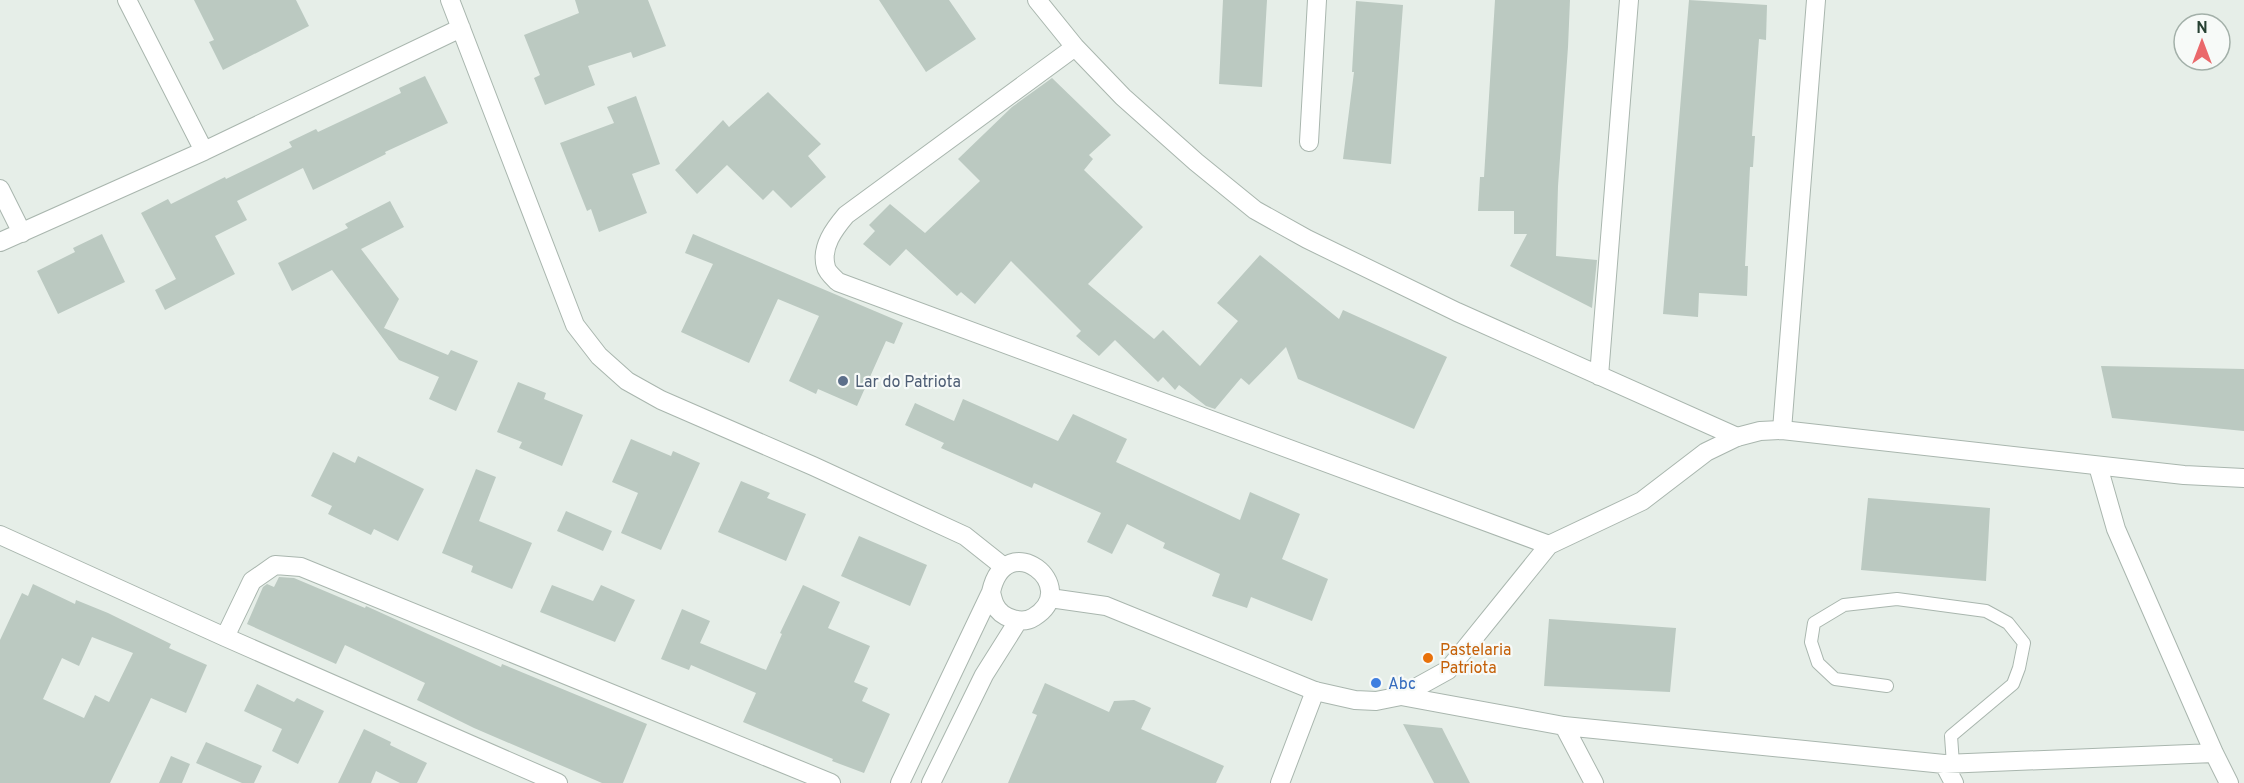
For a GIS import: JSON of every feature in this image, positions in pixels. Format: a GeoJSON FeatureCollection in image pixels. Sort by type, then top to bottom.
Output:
{"type":"FeatureCollection","features":[{"type":"Feature","properties":{"kind":"street"},"geometry":{"type":"LineString","coordinates":[[127,0],[204,151]]}},
{"type":"Feature","properties":{"kind":"street"},"geometry":{"type":"LineString","coordinates":[[450,0],[574,325],[599,356],[627,381],[661,400],[813,466],[965,536],[1004,567]]}},
{"type":"Feature","properties":{"kind":"street"},"geometry":{"type":"LineString","coordinates":[[1037,0],[1075,47],[1123,96],[1196,162],[1255,210],[1306,239],[1457,312],[1737,438]]}},
{"type":"Feature","properties":{"kind":"street"},"geometry":{"type":"LineString","coordinates":[[1309,142],[1317,0]]}},
{"type":"Feature","properties":{"kind":"street"},"geometry":{"type":"LineString","coordinates":[[1599,376],[1629,0]]}},
{"type":"Feature","properties":{"kind":"street"},"geometry":{"type":"LineString","coordinates":[[1782,430],[1816,0]]}},
{"type":"Feature","properties":{"kind":"street"},"geometry":{"type":"LineString","coordinates":[[0,242],[204,151],[461,28]]}},
{"type":"Feature","properties":{"kind":"street"},"geometry":{"type":"LineString","coordinates":[[1075,47],[846,215],[834,230],[825,249],[826,268],[838,282],[1549,546]]}},
{"type":"Feature","properties":{"kind":"street"},"geometry":{"type":"LineString","coordinates":[[0,189],[22,233]]}},
{"type":"Feature","properties":{"kind":"street"},"geometry":{"type":"LineString","coordinates":[[1050,598],[1106,606],[1315,691],[1355,700],[1376,701],[1401,696],[1448,670],[1549,546],[1642,501],[1670,477],[1706,452],[1737,438],[1760,431],[1782,430],[2184,475],[2244,478]]}},
{"type":"Feature","properties":{"kind":"street"},"geometry":{"type":"LineString","coordinates":[[2098,466],[2116,529],[2229,783]]}},
{"type":"Feature","properties":{"kind":"street"},"geometry":{"type":"LineString","coordinates":[[0,536],[558,783]]}},
{"type":"Feature","properties":{"kind":"street"},"geometry":{"type":"LineString","coordinates":[[900,783],[991,592],[994,578],[1004,567],[1017,562],[1031,563],[1043,571],[1049,584],[1050,598],[1044,610],[1032,619],[1018,621],[1004,616],[995,606],[991,592]]}},
{"type":"Feature","properties":{"kind":"street"},"geometry":{"type":"LineString","coordinates":[[225,637],[252,581],[275,565],[301,567],[831,783]]}},
{"type":"Feature","properties":{"kind":"street"},"geometry":{"type":"LineString","coordinates":[[931,783],[984,675],[1018,621]]}},
{"type":"Feature","properties":{"kind":"street"},"geometry":{"type":"LineString","coordinates":[[1280,783],[1315,691]]}},
{"type":"Feature","properties":{"kind":"street"},"geometry":{"type":"LineString","coordinates":[[1401,696],[1564,726],[1948,764],[2214,753]]}},
{"type":"Feature","properties":{"kind":"street"},"geometry":{"type":"LineString","coordinates":[[1564,726],[1594,783]]}},
{"type":"Feature","properties":{"kind":"street"},"geometry":{"type":"LineString","coordinates":[[1948,764],[1954,783]]}},
{"type":"Feature","properties":{"kind":"lane"},"geometry":{"type":"LineString","coordinates":[[1887,686],[1835,679],[1818,663],[1811,642],[1814,622],[1844,605],[1897,599],[1986,611],[2008,623],[2024,643],[2013,684],[1951,736],[1948,764]]}},
{"type":"Feature","properties":{"kind":"building"},"geometry":{"type":"Polygon","coordinates":[[[194,0],[296,0],[309,26],[223,70],[209,42],[214,40],[194,0]]]}},
{"type":"Feature","properties":{"kind":"building"},"geometry":{"type":"Polygon","coordinates":[[[575,0],[648,0],[666,46],[633,58],[631,52],[588,66],[595,85],[545,105],[534,78],[540,75],[524,35],[579,13],[575,0]]]}},
{"type":"Feature","properties":{"kind":"building"},"geometry":{"type":"Polygon","coordinates":[[[879,0],[949,0],[976,39],[926,72],[879,0]]]}},
{"type":"Feature","properties":{"kind":"building"},"geometry":{"type":"Polygon","coordinates":[[[1223,0],[1267,0],[1262,87],[1219,84],[1223,0]]]}},
{"type":"Feature","properties":{"kind":"building"},"geometry":{"type":"Polygon","coordinates":[[[1495,0],[1570,0],[1558,186],[1556,256],[1597,260],[1592,308],[1510,266],[1527,234],[1514,234],[1514,211],[1478,211],[1480,177],[1484,177],[1495,0]]]}},
{"type":"Feature","properties":{"kind":"building"},"geometry":{"type":"Polygon","coordinates":[[[1689,0],[1767,5],[1766,40],[1759,39],[1752,136],[1755,136],[1753,167],[1750,167],[1745,266],[1748,266],[1747,296],[1699,293],[1698,317],[1663,314],[1689,0]]]}},
{"type":"Feature","properties":{"kind":"building"},"geometry":{"type":"Polygon","coordinates":[[[1356,1],[1403,5],[1391,164],[1343,159],[1354,72],[1352,72],[1356,1]]]}},
{"type":"Feature","properties":{"kind":"building"},"geometry":{"type":"Polygon","coordinates":[[[425,76],[448,123],[385,152],[386,154],[313,190],[303,168],[237,201],[247,220],[215,236],[235,274],[165,310],[155,290],[176,279],[141,213],[168,199],[171,204],[225,177],[226,179],[292,147],[289,142],[316,129],[318,132],[401,93],[399,88],[425,76]]]}},
{"type":"Feature","properties":{"kind":"building"},"geometry":{"type":"Polygon","coordinates":[[[1052,78],[1111,135],[1089,155],[1093,159],[1084,170],[1143,227],[1088,284],[1154,339],[1163,330],[1200,366],[1238,321],[1217,303],[1260,255],[1339,319],[1343,310],[1447,357],[1414,429],[1298,379],[1286,347],[1249,385],[1241,378],[1215,409],[1206,406],[1179,385],[1175,390],[1163,377],[1158,382],[1115,340],[1099,356],[1076,336],[1081,331],[1011,261],[975,304],[961,292],[957,296],[906,249],[890,266],[863,244],[875,231],[869,225],[890,204],[925,233],[980,181],[958,159],[1012,107],[1052,78]]]}},
{"type":"Feature","properties":{"kind":"building"},"geometry":{"type":"Polygon","coordinates":[[[768,92],[821,144],[808,156],[826,177],[791,208],[773,190],[763,200],[727,165],[697,194],[675,170],[723,120],[729,127],[768,92]]]}},
{"type":"Feature","properties":{"kind":"building"},"geometry":{"type":"Polygon","coordinates":[[[636,96],[660,164],[632,174],[647,213],[599,232],[591,209],[587,211],[560,143],[614,123],[607,107],[636,96]]]}},
{"type":"Feature","properties":{"kind":"building"},"geometry":{"type":"Polygon","coordinates":[[[390,201],[404,227],[361,249],[399,299],[384,328],[448,355],[451,350],[478,361],[456,411],[429,399],[439,377],[399,360],[332,270],[292,291],[278,263],[348,228],[345,224],[390,201]]]}},
{"type":"Feature","properties":{"kind":"building"},"geometry":{"type":"Polygon","coordinates":[[[102,234],[125,282],[58,314],[37,271],[75,252],[73,248],[102,234]]]}},
{"type":"Feature","properties":{"kind":"building"},"geometry":{"type":"Polygon","coordinates":[[[693,234],[903,323],[894,344],[886,341],[857,406],[818,389],[816,394],[789,381],[819,316],[778,299],[749,363],[681,332],[713,264],[685,253],[693,234]]]}},
{"type":"Feature","properties":{"kind":"building"},"geometry":{"type":"Polygon","coordinates":[[[2101,366],[2244,369],[2244,431],[2112,418],[2101,366]]]}},
{"type":"Feature","properties":{"kind":"building"},"geometry":{"type":"Polygon","coordinates":[[[518,382],[546,393],[544,399],[583,415],[562,466],[519,448],[522,442],[497,432],[518,382]]]}},
{"type":"Feature","properties":{"kind":"building"},"geometry":{"type":"Polygon","coordinates":[[[963,399],[1058,441],[1073,414],[1127,439],[1116,462],[1240,520],[1250,492],[1300,514],[1282,559],[1328,579],[1312,621],[1251,597],[1247,608],[1212,596],[1220,574],[1163,548],[1165,543],[1127,524],[1112,554],[1087,542],[1101,513],[1034,483],[1032,488],[941,448],[944,443],[905,425],[915,403],[954,421],[963,399]]]}},
{"type":"Feature","properties":{"kind":"building"},"geometry":{"type":"Polygon","coordinates":[[[631,439],[671,456],[673,451],[700,463],[661,550],[621,533],[638,493],[612,482],[631,439]]]}},
{"type":"Feature","properties":{"kind":"building"},"geometry":{"type":"Polygon","coordinates":[[[333,452],[355,463],[358,456],[424,489],[398,541],[374,529],[371,535],[328,514],[332,506],[311,496],[333,452]]]}},
{"type":"Feature","properties":{"kind":"building"},"geometry":{"type":"Polygon","coordinates":[[[476,469],[496,477],[479,521],[532,543],[512,589],[471,572],[473,566],[442,553],[476,469]]]}},
{"type":"Feature","properties":{"kind":"building"},"geometry":{"type":"Polygon","coordinates":[[[741,481],[770,493],[767,498],[806,514],[786,561],[718,532],[741,481]]]}},
{"type":"Feature","properties":{"kind":"building"},"geometry":{"type":"Polygon","coordinates":[[[1868,498],[1990,508],[1986,581],[1861,570],[1868,498]]]}},
{"type":"Feature","properties":{"kind":"building"},"geometry":{"type":"Polygon","coordinates":[[[566,511],[612,531],[603,551],[557,531],[566,511]]]}},
{"type":"Feature","properties":{"kind":"building"},"geometry":{"type":"Polygon","coordinates":[[[859,536],[927,565],[910,606],[841,576],[859,536]]]}},
{"type":"Feature","properties":{"kind":"building"},"geometry":{"type":"Polygon","coordinates":[[[279,577],[294,578],[365,608],[366,606],[501,667],[502,664],[647,724],[623,783],[602,783],[474,728],[417,700],[425,683],[345,645],[336,664],[247,624],[263,587],[267,584],[274,587],[279,577]]]}},
{"type":"Feature","properties":{"kind":"building"},"geometry":{"type":"Polygon","coordinates":[[[33,584],[75,604],[76,600],[171,644],[169,648],[207,665],[186,713],[151,698],[110,783],[0,783],[0,640],[22,593],[28,596],[33,584]],[[92,637],[79,666],[62,658],[43,699],[84,718],[95,695],[109,702],[133,653],[92,637]]]}},
{"type":"Feature","properties":{"kind":"building"},"geometry":{"type":"Polygon","coordinates":[[[552,585],[593,601],[601,585],[635,600],[615,642],[540,612],[552,585]]]}},
{"type":"Feature","properties":{"kind":"building"},"geometry":{"type":"Polygon","coordinates":[[[803,585],[840,602],[828,628],[870,646],[854,682],[868,688],[862,701],[890,714],[864,773],[743,722],[756,693],[691,665],[689,670],[661,659],[682,609],[710,621],[700,643],[766,670],[782,634],[780,633],[803,585]]]}},
{"type":"Feature","properties":{"kind":"building"},"geometry":{"type":"Polygon","coordinates":[[[1549,619],[1676,628],[1670,692],[1544,686],[1549,619]]]}},
{"type":"Feature","properties":{"kind":"building"},"geometry":{"type":"Polygon","coordinates":[[[1045,683],[1109,712],[1114,701],[1134,700],[1151,708],[1141,729],[1224,766],[1216,783],[1008,783],[1037,715],[1032,713],[1045,683]]]}},
{"type":"Feature","properties":{"kind":"building"},"geometry":{"type":"Polygon","coordinates":[[[257,684],[294,702],[297,698],[324,711],[298,764],[272,751],[282,729],[244,711],[257,684]]]}},
{"type":"Feature","properties":{"kind":"building"},"geometry":{"type":"Polygon","coordinates":[[[1403,724],[1442,728],[1470,783],[1434,783],[1403,724]]]}},
{"type":"Feature","properties":{"kind":"building"},"geometry":{"type":"Polygon","coordinates":[[[364,729],[427,763],[417,783],[400,783],[376,771],[371,783],[338,783],[364,729]]]}},
{"type":"Feature","properties":{"kind":"building"},"geometry":{"type":"Polygon","coordinates":[[[206,742],[262,766],[254,783],[242,783],[196,763],[206,742]]]}},
{"type":"Feature","properties":{"kind":"building"},"geometry":{"type":"Polygon","coordinates":[[[171,756],[190,764],[182,783],[159,783],[171,756]]]}},
{"type":"Feature","properties":{"kind":"place","name":"Lar do Patriota"},"geometry":{"type":"Point","coordinates":[843,381]}},
{"type":"Feature","properties":{"kind":"place","name":"Pastelaria Patriota"},"geometry":{"type":"Point","coordinates":[1428,658]}},
{"type":"Feature","properties":{"kind":"place","name":"Abc"},"geometry":{"type":"Point","coordinates":[1376,683]}}]}
